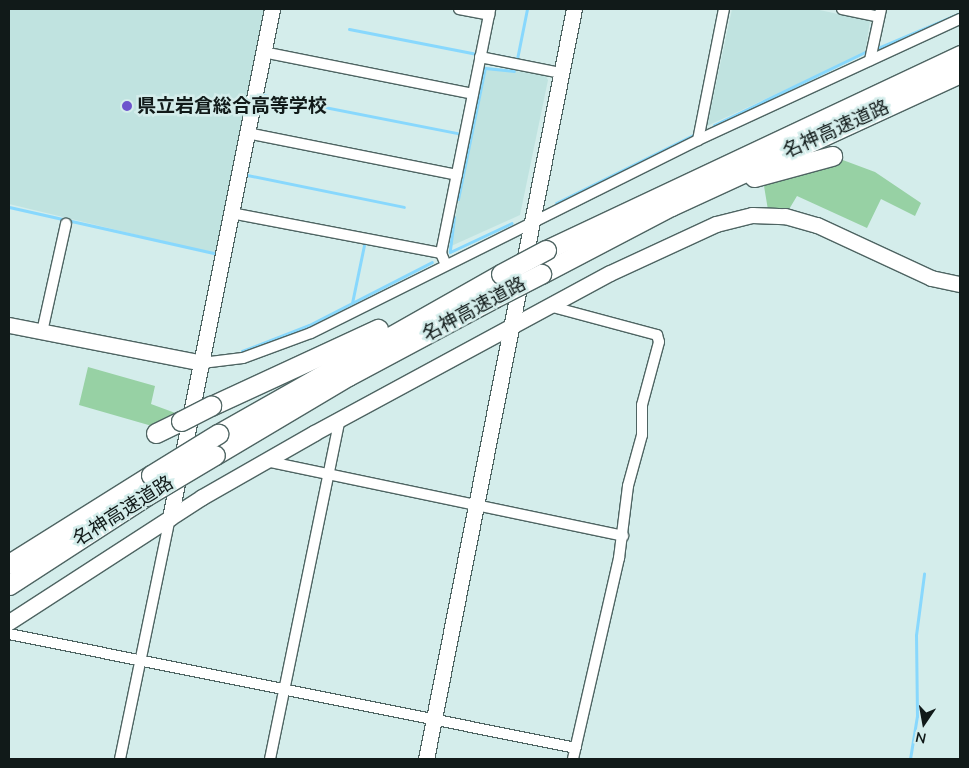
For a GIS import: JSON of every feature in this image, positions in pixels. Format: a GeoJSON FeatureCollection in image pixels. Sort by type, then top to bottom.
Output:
{"type":"FeatureCollection","features":[{"type":"Feature","properties":{"kind":"highway","name":"名神高速道路"},"geometry":{"type":"LineString","coordinates":[[9,564],[218,434],[501,274],[546,250],[960,54]]}},
{"type":"Feature","properties":{"kind":"highway","name":"名神高速道路"},"geometry":{"type":"LineString","coordinates":[[9,585],[146,496],[494,298],[671,206],[960,73]]}},
{"type":"Feature","properties":{"kind":"highway"},"geometry":{"type":"LineString","coordinates":[[671,206],[704,200],[762,174],[832,156]]}},
{"type":"Feature","properties":{"kind":"highway"},"geometry":{"type":"LineString","coordinates":[[156,433],[384,326],[415,322]]}},
{"type":"Feature","properties":{"kind":"street"},"geometry":{"type":"LineString","coordinates":[[120,759],[202,363],[272,9]]}},
{"type":"Feature","properties":{"kind":"street"},"geometry":{"type":"LineString","coordinates":[[446,265],[441,253],[489,12],[460,9]]}},
{"type":"Feature","properties":{"kind":"street"},"geometry":{"type":"LineString","coordinates":[[426,759],[574,9]]}},
{"type":"Feature","properties":{"kind":"street"},"geometry":{"type":"LineString","coordinates":[[698,140],[724,9]]}},
{"type":"Feature","properties":{"kind":"street"},"geometry":{"type":"LineString","coordinates":[[842,9],[880,13],[870,60]]}},
{"type":"Feature","properties":{"kind":"street"},"geometry":{"type":"LineString","coordinates":[[9,325],[202,363],[218,363],[273,348],[698,140],[960,19]]}},
{"type":"Feature","properties":{"kind":"street"},"geometry":{"type":"LineString","coordinates":[[264,52],[473,94]]}},
{"type":"Feature","properties":{"kind":"street"},"geometry":{"type":"LineString","coordinates":[[480,57],[561,73]]}},
{"type":"Feature","properties":{"kind":"street"},"geometry":{"type":"LineString","coordinates":[[247,133],[457,175]]}},
{"type":"Feature","properties":{"kind":"street"},"geometry":{"type":"LineString","coordinates":[[231,213],[441,253]]}},
{"type":"Feature","properties":{"kind":"street"},"geometry":{"type":"LineString","coordinates":[[9,622],[170,518],[340,418],[510,326],[692,235],[752,215],[785,216],[816,225],[931,278],[960,284]]}},
{"type":"Feature","properties":{"kind":"street"},"geometry":{"type":"LineString","coordinates":[[42,332],[66,224]]}},
{"type":"Feature","properties":{"kind":"street"},"geometry":{"type":"LineString","coordinates":[[549,306],[657,335],[659,342],[642,405],[642,435],[628,486],[623,536],[574,759]]}},
{"type":"Feature","properties":{"kind":"street"},"geometry":{"type":"LineString","coordinates":[[270,759],[340,418]]}},
{"type":"Feature","properties":{"kind":"street"},"geometry":{"type":"LineString","coordinates":[[265,461],[623,536]]}},
{"type":"Feature","properties":{"kind":"street"},"geometry":{"type":"LineString","coordinates":[[9,634],[141,659],[576,748]]}},
{"type":"Feature","properties":{"kind":"shaded area","name":"県立岩倉総合高等学校"},"geometry":{"type":"Polygon","coordinates":[[[9,9],[264,9],[216,254],[9,204],[9,9]]]}},
{"type":"Feature","properties":{"kind":"shaded area"},"geometry":{"type":"Polygon","coordinates":[[[732,9],[815,9],[870,21],[865,53],[707,126],[732,9]]]}},
{"type":"Feature","properties":{"kind":"shaded area"},"geometry":{"type":"Polygon","coordinates":[[[487,67],[545,75],[548,80],[520,215],[449,247],[487,67]]]}},
{"type":"Feature","properties":{"kind":"green space"},"geometry":{"type":"Polygon","coordinates":[[[832,156],[875,172],[921,203],[915,216],[881,199],[867,228],[797,196],[785,216],[769,216],[762,174],[832,156]]]}},
{"type":"Feature","properties":{"kind":"green space"},"geometry":{"type":"Polygon","coordinates":[[[88,367],[155,386],[151,404],[178,414],[152,426],[79,405],[88,367]]]}},
{"type":"Feature","properties":{"kind":"waterway"},"geometry":{"type":"LineString","coordinates":[[489,54],[517,59],[527,9]]}},
{"type":"Feature","properties":{"kind":"waterway"},"geometry":{"type":"LineString","coordinates":[[878,48],[960,13]]}},
{"type":"Feature","properties":{"kind":"waterway"},"geometry":{"type":"LineString","coordinates":[[870,37],[872,25]]}},
{"type":"Feature","properties":{"kind":"waterway"},"geometry":{"type":"LineString","coordinates":[[349,29],[476,54]]}},
{"type":"Feature","properties":{"kind":"waterway"},"geometry":{"type":"LineString","coordinates":[[714,125],[867,51]]}},
{"type":"Feature","properties":{"kind":"waterway"},"geometry":{"type":"LineString","coordinates":[[458,199],[485,68],[514,71]]}},
{"type":"Feature","properties":{"kind":"waterway"},"geometry":{"type":"LineString","coordinates":[[263,95],[461,134]]}},
{"type":"Feature","properties":{"kind":"waterway"},"geometry":{"type":"LineString","coordinates":[[556,203],[693,135]]}},
{"type":"Feature","properties":{"kind":"waterway"},"geometry":{"type":"LineString","coordinates":[[247,175],[404,207]]}},
{"type":"Feature","properties":{"kind":"waterway"},"geometry":{"type":"LineString","coordinates":[[9,207],[217,254]]}},
{"type":"Feature","properties":{"kind":"waterway"},"geometry":{"type":"LineString","coordinates":[[454,217],[450,252],[512,223]]}},
{"type":"Feature","properties":{"kind":"waterway"},"geometry":{"type":"LineString","coordinates":[[352,303],[364,245]]}},
{"type":"Feature","properties":{"kind":"waterway"},"geometry":{"type":"LineString","coordinates":[[242,351],[309,325],[432,262]]}},
{"type":"Feature","properties":{"kind":"waterway"},"geometry":{"type":"LineString","coordinates":[[910,759],[917,716],[916,635],[924,574]]}},
{"type":"Feature","properties":{"kind":"place","name":"県立岩倉総合高等学校"},"geometry":{"type":"Point","coordinates":[127,106]}}]}
